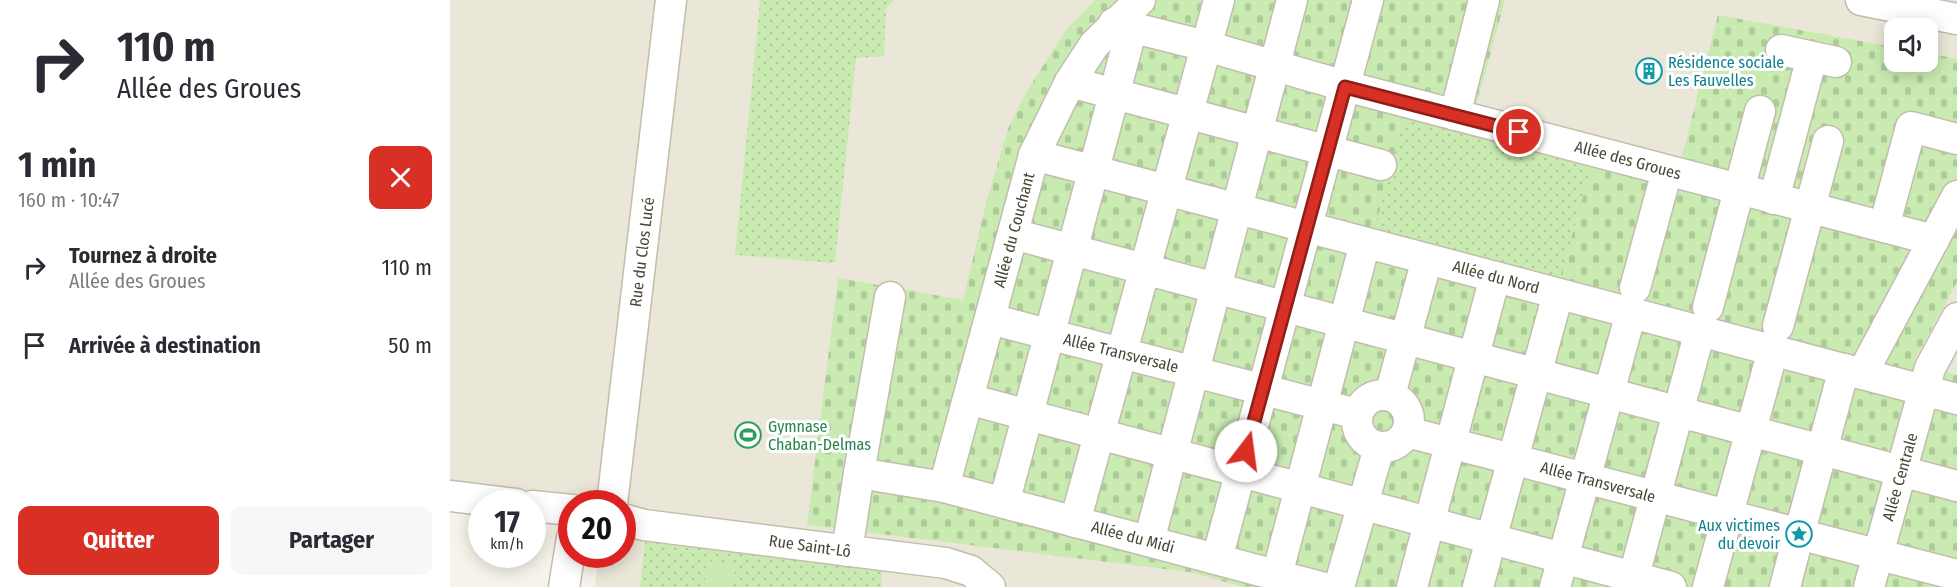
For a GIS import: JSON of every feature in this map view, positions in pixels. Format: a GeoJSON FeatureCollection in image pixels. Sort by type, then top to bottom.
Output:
{"type":"FeatureCollection","features":[{"type":"Feature","properties":{"kind":"street","name":"Rue du Clos Lucé"},"geometry":{"type":"LineString","coordinates":[[614,490],[671,0]]}},
{"type":"Feature","properties":{"kind":"street","name":"Allée du Couchant"},"geometry":{"type":"LineString","coordinates":[[944,487],[1034,155],[1070,82],[1094,45],[1123,26],[1140,0]]}},
{"type":"Feature","properties":{"kind":"street"},"geometry":{"type":"LineString","coordinates":[[1075,522],[1219,0]]}},
{"type":"Feature","properties":{"kind":"street"},"geometry":{"type":"LineString","coordinates":[[1149,541],[1292,0]]}},
{"type":"Feature","properties":{"kind":"street"},"geometry":{"type":"LineString","coordinates":[[1217,559],[1368,0]]}},
{"type":"Feature","properties":{"kind":"street"},"geometry":{"type":"LineString","coordinates":[[1455,116],[1484,0]]}},
{"type":"Feature","properties":{"kind":"street"},"geometry":{"type":"LineString","coordinates":[[1861,0],[1957,19]]}},
{"type":"Feature","properties":{"kind":"street","name":"Allée des Groues"},"geometry":{"type":"LineString","coordinates":[[1123,26],[1206,46],[1345,87],[1934,240]]}},
{"type":"Feature","properties":{"kind":"street"},"geometry":{"type":"LineString","coordinates":[[1004,503],[1114,94],[1123,26]]}},
{"type":"Feature","properties":{"kind":"street"},"geometry":{"type":"LineString","coordinates":[[1774,199],[1824,59],[1781,50]]}},
{"type":"Feature","properties":{"kind":"street"},"geometry":{"type":"LineString","coordinates":[[1070,82],[1381,165]]}},
{"type":"Feature","properties":{"kind":"street"},"geometry":{"type":"LineString","coordinates":[[1633,582],[1760,111]]}},
{"type":"Feature","properties":{"kind":"street"},"geometry":{"type":"LineString","coordinates":[[1884,227],[1911,127],[1957,140]]}},
{"type":"Feature","properties":{"kind":"street"},"geometry":{"type":"LineString","coordinates":[[1708,587],[1828,141]]}},
{"type":"Feature","properties":{"kind":"street","name":"Allée du Nord"},"geometry":{"type":"LineString","coordinates":[[1034,155],[1558,294],[1633,300],[1775,338],[1853,372],[1927,379],[1957,399]]}},
{"type":"Feature","properties":{"kind":"street"},"geometry":{"type":"LineString","coordinates":[[1555,587],[1667,171]]}},
{"type":"Feature","properties":{"kind":"street"},"geometry":{"type":"LineString","coordinates":[[1785,587],[1822,450],[1853,372],[1934,240],[1957,196]]}},
{"type":"Feature","properties":{"kind":"street"},"geometry":{"type":"LineString","coordinates":[[1013,234],[1957,486]]}},
{"type":"Feature","properties":{"kind":"street"},"geometry":{"type":"LineString","coordinates":[[1276,575],[1365,243]]}},
{"type":"Feature","properties":{"kind":"street"},"geometry":{"type":"LineString","coordinates":[[1390,396],[1427,259]]}},
{"type":"Feature","properties":{"kind":"street"},"geometry":{"type":"LineString","coordinates":[[1412,587],[1495,277]]}},
{"type":"Feature","properties":{"kind":"street"},"geometry":{"type":"LineString","coordinates":[[1478,587],[1558,294]]}},
{"type":"Feature","properties":{"kind":"street"},"geometry":{"type":"LineString","coordinates":[[847,551],[890,297]]}},
{"type":"Feature","properties":{"kind":"street","name":"Allée Centrale"},"geometry":{"type":"LineString","coordinates":[[1869,587],[1927,379],[1957,318]]}},
{"type":"Feature","properties":{"kind":"street","name":"Allée Transversale"},"geometry":{"type":"LineString","coordinates":[[990,319],[1357,414]]}},
{"type":"Feature","properties":{"kind":"street"},"geometry":{"type":"LineString","coordinates":[[1379,395],[1390,396],[1403,404],[1407,410],[1409,417],[1407,432],[1395,444],[1379,448],[1370,445],[1358,432],[1357,414],[1370,398],[1379,395]]}},
{"type":"Feature","properties":{"kind":"street"},"geometry":{"type":"LineString","coordinates":[[968,399],[1563,558],[1633,582],[1671,587]]}},
{"type":"Feature","properties":{"kind":"street","name":"Allée Transversale"},"geometry":{"type":"LineString","coordinates":[[1407,432],[1956,577]]}},
{"type":"Feature","properties":{"kind":"street"},"geometry":{"type":"LineString","coordinates":[[1340,587],[1379,448]]}},
{"type":"Feature","properties":{"kind":"street","name":"Allée du Midi"},"geometry":{"type":"LineString","coordinates":[[859,472],[944,487],[1321,587]]}},
{"type":"Feature","properties":{"kind":"street"},"geometry":{"type":"LineString","coordinates":[[450,496],[468,498]]}},
{"type":"Feature","properties":{"kind":"street","name":"Rue Saint-Lô"},"geometry":{"type":"LineString","coordinates":[[636,523],[945,563],[970,571],[990,587]]}},
{"type":"Feature","properties":{"kind":"street"},"geometry":{"type":"LineString","coordinates":[[564,587],[567,568]]}},
{"type":"Feature","properties":{"kind":"shaded area"},"geometry":{"type":"Polygon","coordinates":[[[450,0],[1957,0],[1957,587],[595,587],[597,568],[636,568],[636,490],[558,490],[558,499],[546,498],[546,490],[488,490],[450,485],[450,0]]]}},
{"type":"Feature","properties":{"kind":"green space"},"geometry":{"type":"Polygon","coordinates":[[[760,0],[894,0],[886,9],[884,56],[856,58],[835,263],[735,255],[760,0]]]}},
{"type":"Feature","properties":{"kind":"green space"},"geometry":{"type":"Polygon","coordinates":[[[1095,0],[1505,0],[1475,111],[1680,164],[1718,15],[1884,45],[1884,72],[1938,72],[1938,55],[1957,59],[1957,282],[1913,363],[1957,375],[1957,587],[1244,587],[1189,572],[807,525],[838,278],[963,300],[986,204],[1008,129],[1027,91],[1067,29],[1095,0]]]}},
{"type":"Feature","properties":{"kind":"green space"},"geometry":{"type":"Polygon","coordinates":[[[1406,113],[1592,165],[1559,282],[1374,231],[1406,113]]]}},
{"type":"Feature","properties":{"kind":"green space"},"geometry":{"type":"Polygon","coordinates":[[[646,533],[883,564],[881,587],[640,587],[646,533]]]}},
{"type":"Feature","properties":{"kind":"green space"},"geometry":{"type":"Polygon","coordinates":[[[707,561],[736,564],[733,587],[704,587],[707,561]]]}},
{"type":"Feature","properties":{"kind":"place","name":"Résidence sociale Les Fauvelles"},"geometry":{"type":"Point","coordinates":[1649,71]}},
{"type":"Feature","properties":{"kind":"place","name":"Gymnase Chaban-Delmas"},"geometry":{"type":"Point","coordinates":[748,435]}},
{"type":"Feature","properties":{"kind":"place","name":"Aux victimes du devoir"},"geometry":{"type":"Point","coordinates":[1799,534]}},
{"type":"Feature","properties":{"kind":"route"},"geometry":{"type":"LineString","coordinates":[[1246,451],[1345,87],[1519,132]]}}]}
